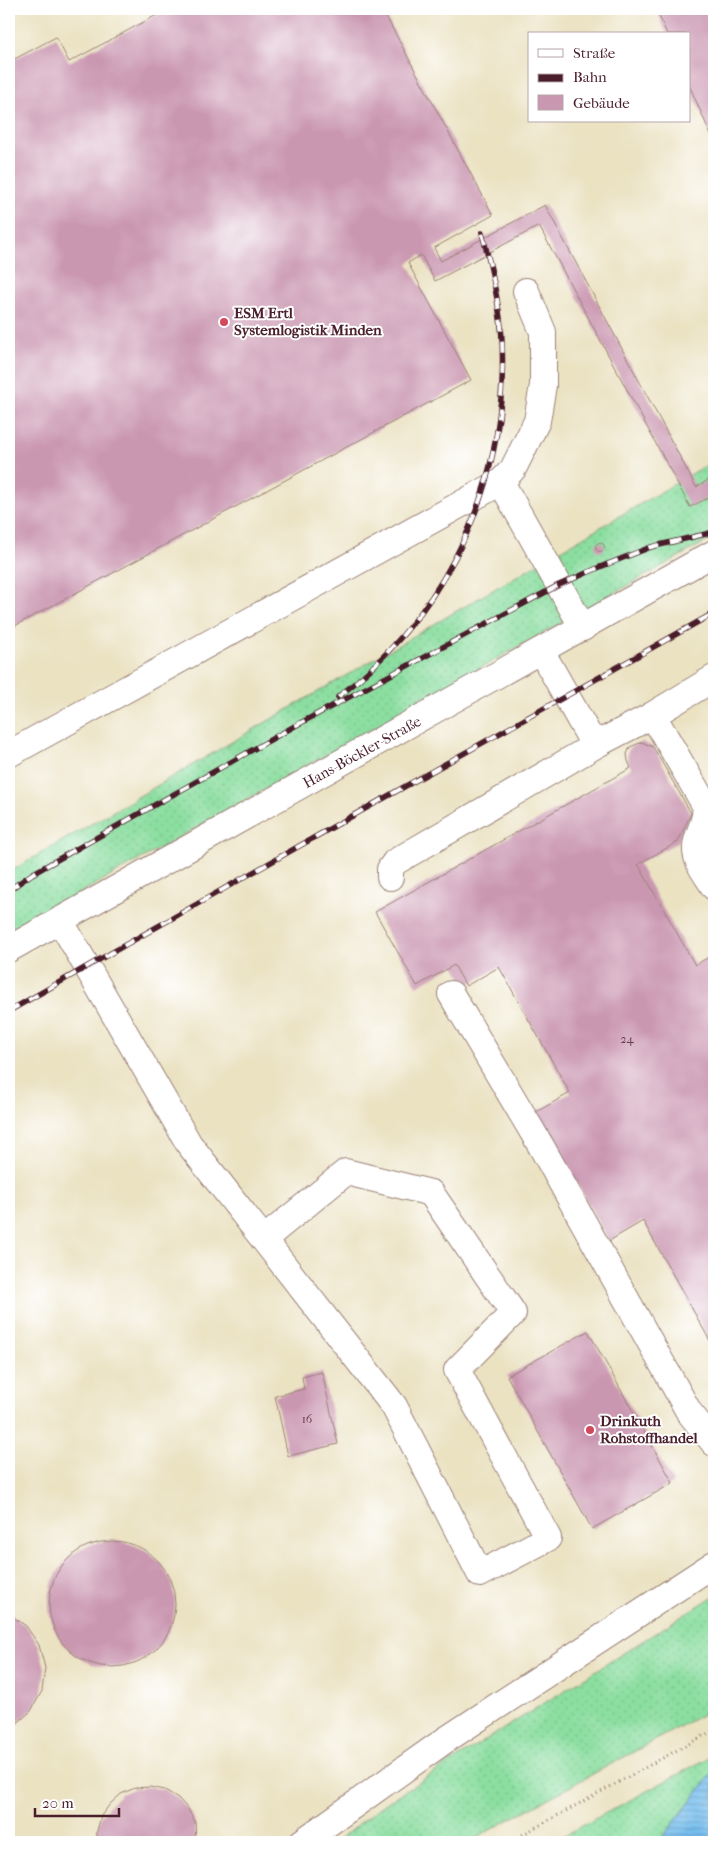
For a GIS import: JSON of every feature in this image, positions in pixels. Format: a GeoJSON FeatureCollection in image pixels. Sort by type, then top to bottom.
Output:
{"type":"FeatureCollection","features":[{"type":"Feature","properties":{"kind":"street"},"geometry":{"type":"LineString","coordinates":[[9,754],[501,482],[513,469],[537,421],[543,385],[543,332],[526,290]]}},
{"type":"Feature","properties":{"kind":"street"},"geometry":{"type":"LineString","coordinates":[[501,482],[583,628]]}},
{"type":"Feature","properties":{"kind":"street","name":"Hans-Böckler-Straße"},"geometry":{"type":"LineString","coordinates":[[9,949],[714,553]]}},
{"type":"Feature","properties":{"kind":"street"},"geometry":{"type":"LineString","coordinates":[[541,651],[589,736],[601,742]]}},
{"type":"Feature","properties":{"kind":"street"},"geometry":{"type":"LineString","coordinates":[[390,877],[390,869],[395,862],[601,742],[713,681]]}},
{"type":"Feature","properties":{"kind":"street"},"geometry":{"type":"LineString","coordinates":[[651,716],[658,724],[705,805],[707,813],[696,847],[698,861],[714,887]]}},
{"type":"Feature","properties":{"kind":"street"},"geometry":{"type":"LineString","coordinates":[[60,920],[189,1144],[394,1406],[480,1574],[548,1538],[457,1370],[513,1313],[431,1194],[346,1172],[264,1239]]}},
{"type":"Feature","properties":{"kind":"street"},"geometry":{"type":"LineString","coordinates":[[451,994],[541,1146],[689,1412],[714,1443]]}},
{"type":"Feature","properties":{"kind":"street"},"geometry":{"type":"LineString","coordinates":[[302,1842],[444,1741],[714,1564]]}},
{"type":"Feature","properties":{"kind":"path"},"geometry":{"type":"LineString","coordinates":[[509,1842],[714,1730]]}},
{"type":"Feature","properties":{"kind":"green space"},"geometry":{"type":"Polygon","coordinates":[[[714,461],[714,537],[9,933],[9,872],[714,461]]]}},
{"type":"Feature","properties":{"kind":"green space"},"geometry":{"type":"Polygon","coordinates":[[[714,1596],[714,1708],[468,1842],[336,1842],[383,1805],[714,1596]]]}},
{"type":"Feature","properties":{"kind":"green space"},"geometry":{"type":"Polygon","coordinates":[[[714,1755],[714,1771],[659,1842],[552,1842],[714,1755]]]}},
{"type":"Feature","properties":{"kind":"water"},"geometry":{"type":"Polygon","coordinates":[[[714,1771],[714,1842],[659,1842],[714,1771]]]}},
{"type":"Feature","properties":{"kind":"building","name":"ESM Ertl Systemlogistik Minden"},"geometry":{"type":"Polygon","coordinates":[[[168,9],[382,9],[493,215],[434,248],[441,261],[545,205],[696,487],[714,477],[714,495],[690,507],[539,226],[435,281],[421,255],[408,263],[471,380],[9,629],[9,62],[56,37],[69,62],[168,9]]]}},
{"type":"Feature","properties":{"kind":"building"},"geometry":{"type":"Polygon","coordinates":[[[656,9],[714,9],[714,142],[690,87],[690,32],[666,32],[656,9]]]}},
{"type":"Feature","properties":{"kind":"building"},"geometry":{"type":"Polygon","coordinates":[[[600,542],[605,547],[600,552],[595,547],[600,542]]]}},
{"type":"Feature","properties":{"kind":"building"},"geometry":{"type":"Polygon","coordinates":[[[642,742],[653,747],[691,813],[678,842],[638,864],[695,965],[714,954],[714,1348],[643,1221],[609,1241],[536,1112],[570,1093],[499,967],[466,986],[454,965],[417,986],[375,912],[631,768],[627,754],[630,747],[642,742]]]}},
{"type":"Feature","properties":{"kind":"building","name":"Drinkuth Rohstoffhandel"},"geometry":{"type":"Polygon","coordinates":[[[588,1331],[673,1483],[592,1529],[507,1376],[588,1331]]]}},
{"type":"Feature","properties":{"kind":"building"},"geometry":{"type":"Polygon","coordinates":[[[322,1372],[338,1444],[288,1456],[275,1396],[304,1389],[302,1377],[322,1372]]]}},
{"type":"Feature","properties":{"kind":"building"},"geometry":{"type":"Polygon","coordinates":[[[112,1541],[136,1546],[157,1559],[170,1580],[175,1604],[170,1628],[157,1649],[136,1662],[112,1667],[88,1662],[67,1649],[54,1628],[49,1604],[54,1580],[67,1559],[88,1546],[112,1541]]]}},
{"type":"Feature","properties":{"kind":"building"},"geometry":{"type":"Polygon","coordinates":[[[9,1614],[26,1626],[39,1645],[45,1668],[42,1691],[31,1711],[13,1727],[9,1728],[9,1614]]]}},
{"type":"Feature","properties":{"kind":"building"},"geometry":{"type":"Polygon","coordinates":[[[150,1787],[165,1790],[178,1798],[188,1809],[195,1822],[196,1842],[97,1842],[97,1831],[101,1816],[110,1804],[121,1794],[135,1788],[150,1787]]]}},
{"type":"Feature","properties":{"kind":"railway"},"geometry":{"type":"LineString","coordinates":[[338,697],[373,667],[405,633],[432,597],[455,558],[474,517],[488,474],[497,429],[502,383],[502,347],[500,320],[492,272],[482,233]]}},
{"type":"Feature","properties":{"kind":"railway"},"geometry":{"type":"LineString","coordinates":[[9,890],[32,874],[293,727],[559,585],[651,547],[714,532]]}},
{"type":"Feature","properties":{"kind":"railway"},"geometry":{"type":"LineString","coordinates":[[9,1011],[714,613]]}},
{"type":"Feature","properties":{"kind":"place","name":"ESM Ertl Systemlogistik Minden"},"geometry":{"type":"Point","coordinates":[224,322]}},
{"type":"Feature","properties":{"kind":"place","name":"Drinkuth Rohstoffhandel"},"geometry":{"type":"Point","coordinates":[590,1430]}}]}
